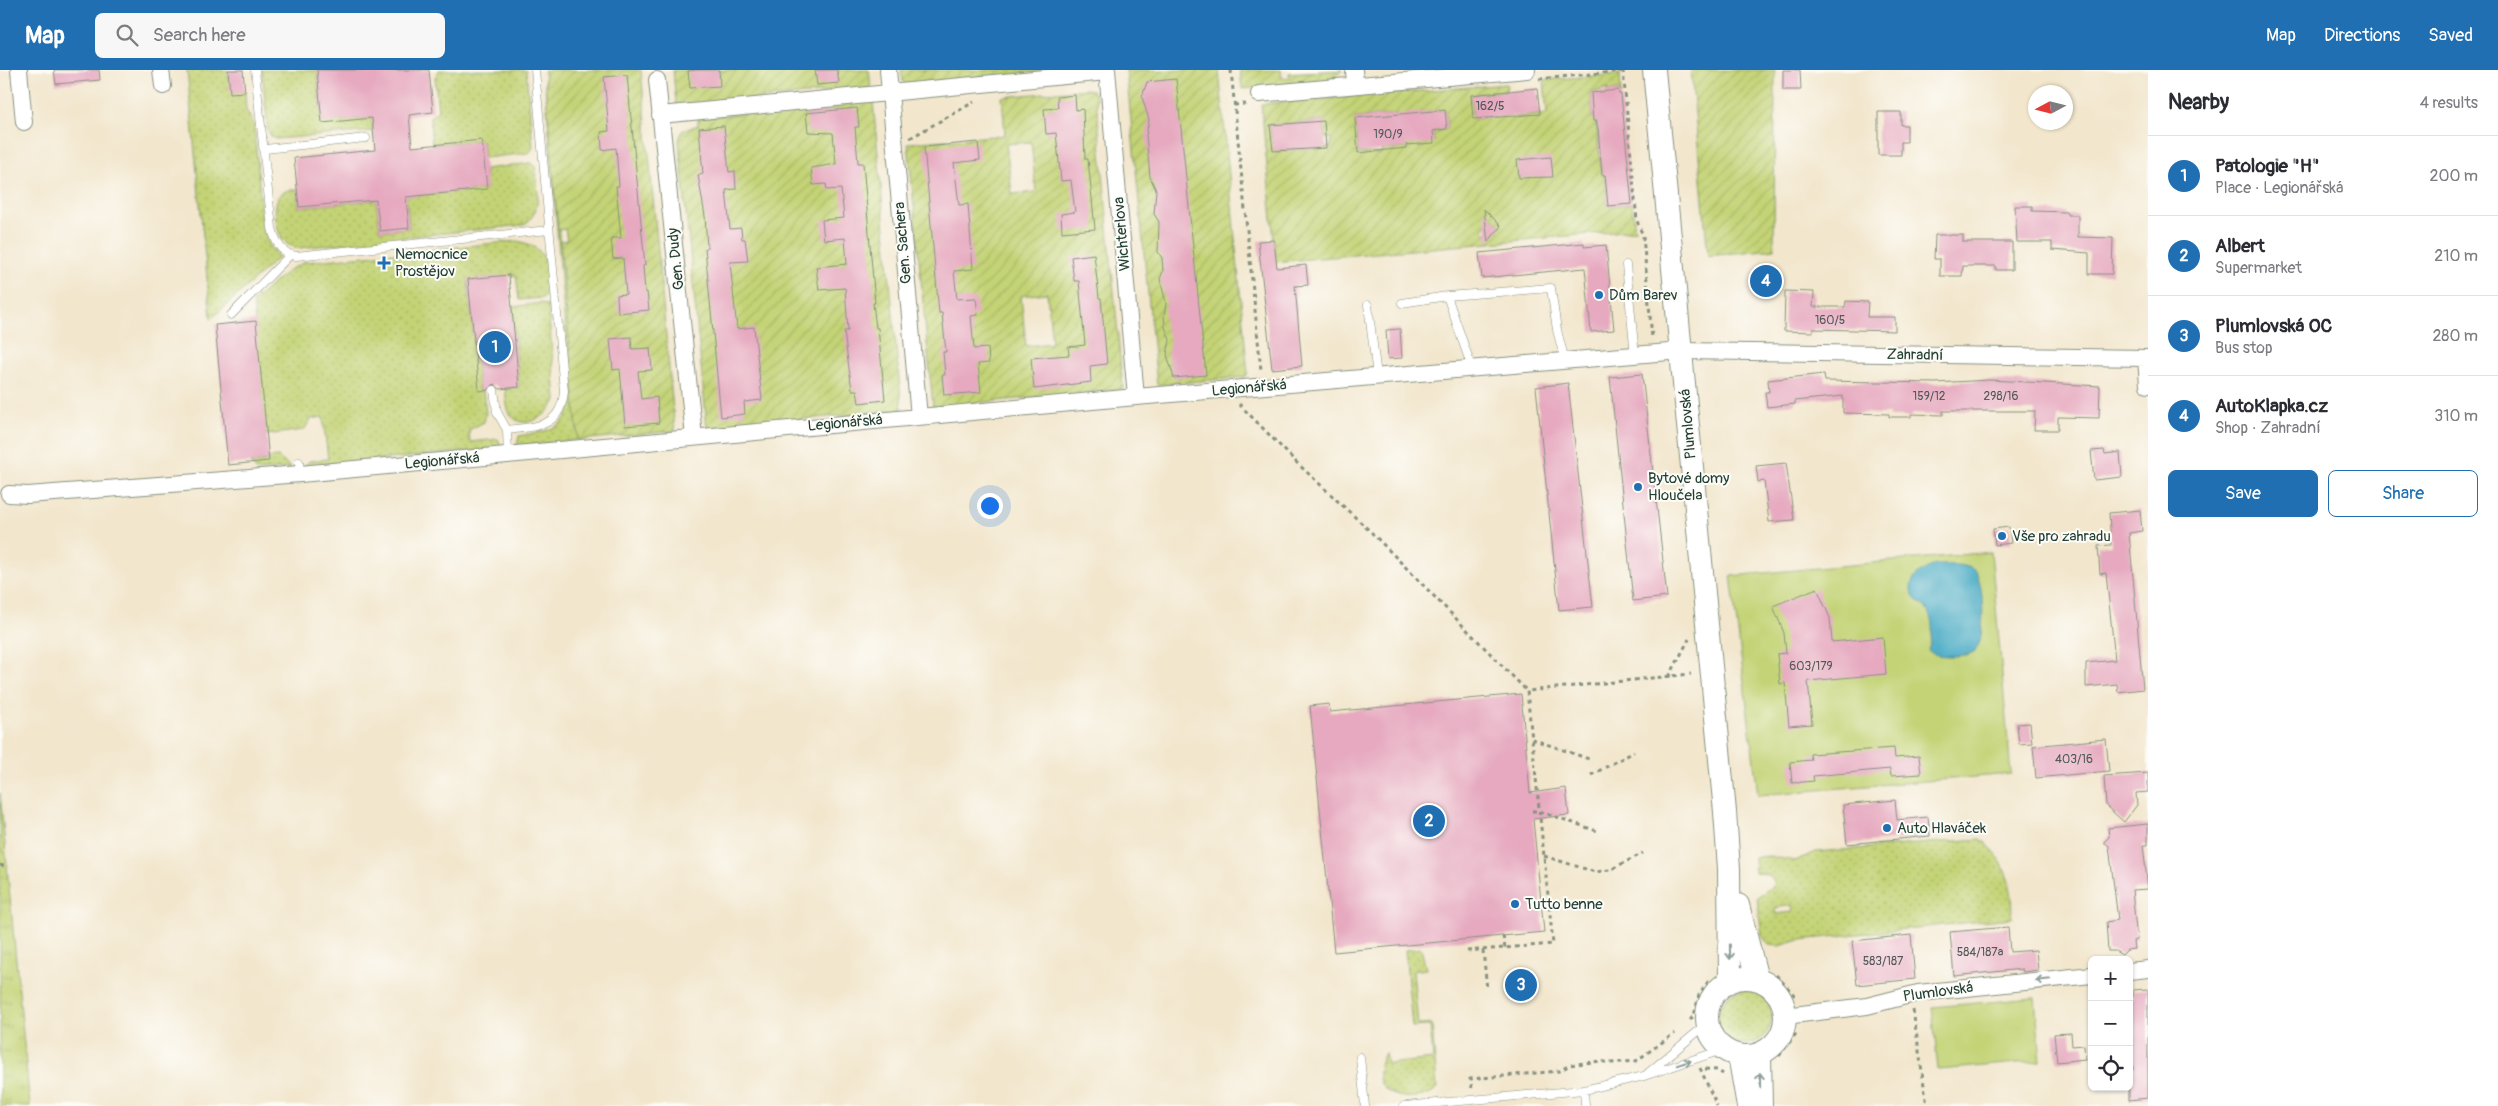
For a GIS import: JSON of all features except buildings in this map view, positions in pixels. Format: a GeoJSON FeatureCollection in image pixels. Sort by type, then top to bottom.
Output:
{"type":"FeatureCollection","features":[{"type":"Feature","properties":{"kind":"main road","name":"Plumlovská"},"geometry":{"type":"LineString","coordinates":[[1654,70],[1729,869],[1730,981]]}},
{"type":"Feature","properties":{"kind":"main road","name":"Plumlovská"},"geometry":{"type":"LineString","coordinates":[[1729,869],[1764,976]]}},
{"type":"Feature","properties":{"kind":"main road"},"geometry":{"type":"LineString","coordinates":[[1750,1055],[1770,1048],[1779,1039],[1784,1028],[1795,1014],[1783,1004],[1777,993],[1768,985],[1764,976],[1730,981],[1720,988],[1712,998],[1708,1010],[1708,1023],[1711,1033],[1750,1055],[1761,1106]]}},
{"type":"Feature","properties":{"kind":"main road"},"geometry":{"type":"LineString","coordinates":[[1748,1106],[1743,1082],[1750,1055]]}},
{"type":"Feature","properties":{"kind":"street"},"geometry":{"type":"LineString","coordinates":[[19,70],[24,122]]}},
{"type":"Feature","properties":{"kind":"street","name":"Gen. Sachera"},"geometry":{"type":"LineString","coordinates":[[888,70],[918,417]]}},
{"type":"Feature","properties":{"kind":"street"},"geometry":{"type":"LineString","coordinates":[[1259,94],[1354,78],[1528,70]]}},
{"type":"Feature","properties":{"kind":"street"},"geometry":{"type":"LineString","coordinates":[[660,115],[890,94],[1107,71]]}},
{"type":"Feature","properties":{"kind":"street","name":"Wichterlova"},"geometry":{"type":"LineString","coordinates":[[1107,71],[1136,397]]}},
{"type":"Feature","properties":{"kind":"street","name":"Gen. Dudy"},"geometry":{"type":"LineString","coordinates":[[657,80],[694,437]]}},
{"type":"Feature","properties":{"kind":"street","name":"Legionářská"},"geometry":{"type":"LineString","coordinates":[[9,494],[28,495],[299,468],[508,454],[1136,397],[1262,388],[1377,376],[1681,351]]}},
{"type":"Feature","properties":{"kind":"street","name":"Zahradní"},"geometry":{"type":"LineString","coordinates":[[1681,351],[2147,358]]}},
{"type":"Feature","properties":{"kind":"street"},"geometry":{"type":"LineString","coordinates":[[2147,358],[2148,385]]}},
{"type":"Feature","properties":{"kind":"street"},"geometry":{"type":"LineString","coordinates":[[2133,971],[2148,969]]}},
{"type":"Feature","properties":{"kind":"street","name":"Plumlovská"},"geometry":{"type":"LineString","coordinates":[[1795,1014],[1867,1006],[1911,994],[2088,975]]}},
{"type":"Feature","properties":{"kind":"lane"},"geometry":{"type":"LineString","coordinates":[[255,70],[272,228],[278,244],[290,255]]}},
{"type":"Feature","properties":{"kind":"lane"},"geometry":{"type":"LineString","coordinates":[[506,430],[540,426],[550,422],[559,413],[563,403],[564,391],[534,70]]}},
{"type":"Feature","properties":{"kind":"lane"},"geometry":{"type":"LineString","coordinates":[[265,149],[366,138]]}},
{"type":"Feature","properties":{"kind":"lane"},"geometry":{"type":"LineString","coordinates":[[231,315],[290,255],[549,230]]}},
{"type":"Feature","properties":{"kind":"lane"},"geometry":{"type":"LineString","coordinates":[[1626,265],[1635,355]]}},
{"type":"Feature","properties":{"kind":"lane"},"geometry":{"type":"LineString","coordinates":[[1402,303],[1446,296],[1551,288],[1557,330],[1565,361]]}},
{"type":"Feature","properties":{"kind":"lane"},"geometry":{"type":"LineString","coordinates":[[1446,296],[1472,368]]}},
{"type":"Feature","properties":{"kind":"lane"},"geometry":{"type":"LineString","coordinates":[[1368,305],[1377,376]]}},
{"type":"Feature","properties":{"kind":"lane"},"geometry":{"type":"LineString","coordinates":[[494,390],[497,412],[506,430],[508,454]]}},
{"type":"Feature","properties":{"kind":"lane"},"geometry":{"type":"LineString","coordinates":[[1644,1076],[1708,1023]]}},
{"type":"Feature","properties":{"kind":"lane"},"geometry":{"type":"LineString","coordinates":[[1404,1106],[1584,1090],[1644,1076],[1696,1059],[1750,1055]]}},
{"type":"Feature","properties":{"kind":"lane"},"geometry":{"type":"LineString","coordinates":[[1360,1057],[1365,1106]]}},
{"type":"Feature","properties":{"kind":"lane"},"geometry":{"type":"LineString","coordinates":[[1584,1090],[1585,1106]]}},
{"type":"Feature","properties":{"kind":"path"},"geometry":{"type":"LineString","coordinates":[[1231,70],[1262,388]]}},
{"type":"Feature","properties":{"kind":"path"},"geometry":{"type":"LineString","coordinates":[[1623,70],[1637,221],[1643,236],[1652,344],[1657,353]]}},
{"type":"Feature","properties":{"kind":"path"},"geometry":{"type":"LineString","coordinates":[[903,142],[978,101]]}},
{"type":"Feature","properties":{"kind":"path"},"geometry":{"type":"LineString","coordinates":[[1226,390],[1296,462],[1372,533],[1527,691],[1553,944],[1467,951]]}},
{"type":"Feature","properties":{"kind":"path"},"geometry":{"type":"LineString","coordinates":[[1688,629],[1690,647]]}},
{"type":"Feature","properties":{"kind":"path"},"geometry":{"type":"LineString","coordinates":[[1669,677],[1689,639]]}},
{"type":"Feature","properties":{"kind":"path"},"geometry":{"type":"LineString","coordinates":[[1692,665],[1691,674],[1694,679]]}},
{"type":"Feature","properties":{"kind":"path"},"geometry":{"type":"LineString","coordinates":[[1527,691],[1691,674]]}},
{"type":"Feature","properties":{"kind":"path"},"geometry":{"type":"LineString","coordinates":[[1532,740],[1589,759]]}},
{"type":"Feature","properties":{"kind":"path"},"geometry":{"type":"LineString","coordinates":[[1591,775],[1634,752]]}},
{"type":"Feature","properties":{"kind":"path"},"geometry":{"type":"LineString","coordinates":[[1532,811],[1539,811],[1597,831]]}},
{"type":"Feature","properties":{"kind":"path"},"geometry":{"type":"LineString","coordinates":[[1544,856],[1595,872],[1610,870],[1643,853]]}},
{"type":"Feature","properties":{"kind":"path"},"geometry":{"type":"LineString","coordinates":[[0,865],[7,867]]}},
{"type":"Feature","properties":{"kind":"path"},"geometry":{"type":"LineString","coordinates":[[1503,936],[1505,948]]}},
{"type":"Feature","properties":{"kind":"path"},"geometry":{"type":"LineString","coordinates":[[1483,950],[1487,988]]}},
{"type":"Feature","properties":{"kind":"path"},"geometry":{"type":"LineString","coordinates":[[1474,1100],[1470,1079],[1559,1071],[1570,1065],[1600,1061],[1610,1063],[1636,1061],[1681,1029],[1694,1016],[1699,995],[1715,972],[1717,957],[1730,956]]}},
{"type":"Feature","properties":{"kind":"path"},"geometry":{"type":"LineString","coordinates":[[1750,1055],[1792,1038],[1806,1025],[1795,1014],[1804,1001],[1793,995],[1783,982],[1764,976]]}},
{"type":"Feature","properties":{"kind":"path"},"geometry":{"type":"LineString","coordinates":[[1911,994],[1927,1106]]}},
{"type":"Feature","properties":{"kind":"path"},"geometry":{"type":"LineString","coordinates":[[1681,1029],[1686,1040]]}},
{"type":"Feature","properties":{"kind":"path"},"geometry":{"type":"LineString","coordinates":[[1696,1059],[1717,1106]]}},
{"type":"Feature","properties":{"kind":"path"},"geometry":{"type":"LineString","coordinates":[[1700,1068],[1717,1070],[1726,1077],[1728,1083],[1743,1082]]}},
{"type":"Feature","properties":{"kind":"green space"},"geometry":{"type":"Polygon","coordinates":[[[187,70],[228,70],[245,92],[246,110],[254,124],[263,230],[270,246],[279,257],[211,319],[187,70]]]}},
{"type":"Feature","properties":{"kind":"green space"},"geometry":{"type":"Polygon","coordinates":[[[262,70],[317,70],[322,122],[372,118],[373,131],[276,139],[272,137],[268,131],[262,70]]]}},
{"type":"Feature","properties":{"kind":"green space"},"geometry":{"type":"Polygon","coordinates":[[[439,70],[526,70],[533,148],[529,153],[484,158],[482,140],[432,145],[430,117],[438,111],[435,77],[439,70]]]}},
{"type":"Feature","properties":{"kind":"green space"},"geometry":{"type":"Polygon","coordinates":[[[544,70],[578,440],[517,446],[519,436],[544,431],[558,425],[564,420],[571,404],[544,70]]]}},
{"type":"Feature","properties":{"kind":"green space"},"geometry":{"type":"Polygon","coordinates":[[[544,70],[641,70],[675,431],[578,440],[560,241],[567,240],[565,229],[558,230],[544,70]]]}},
{"type":"Feature","properties":{"kind":"green space"},"geometry":{"type":"Polygon","coordinates":[[[673,70],[869,70],[871,88],[680,106],[676,104],[673,70]]]}},
{"type":"Feature","properties":{"kind":"green space"},"geometry":{"type":"Polygon","coordinates":[[[901,70],[1059,70],[906,84],[903,82],[901,70]]]}},
{"type":"Feature","properties":{"kind":"green space"},"geometry":{"type":"Polygon","coordinates":[[[1126,70],[1219,70],[1248,374],[1245,377],[1157,385],[1126,70]]]}},
{"type":"Feature","properties":{"kind":"green space"},"geometry":{"type":"Polygon","coordinates":[[[1240,70],[1281,70],[1282,78],[1289,77],[1289,73],[1342,70],[1333,80],[1242,89],[1240,70]]]}},
{"type":"Feature","properties":{"kind":"green space"},"geometry":{"type":"Polygon","coordinates":[[[1691,70],[1775,70],[1774,249],[1708,256],[1691,70]]]}},
{"type":"Feature","properties":{"kind":"green space"},"geometry":{"type":"Polygon","coordinates":[[[1620,74],[1621,94],[1619,94],[1618,90],[1608,91],[1608,88],[1591,93],[1593,119],[1596,120],[1602,175],[1605,175],[1608,206],[1632,204],[1635,230],[1276,262],[1261,104],[1507,84],[1506,91],[1471,95],[1473,119],[1494,117],[1508,112],[1509,118],[1547,114],[1544,80],[1620,74]],[[1445,110],[1418,113],[1434,142],[1433,131],[1447,129],[1445,110]],[[1399,114],[1355,118],[1358,153],[1381,154],[1382,150],[1406,148],[1404,124],[1399,114]],[[1324,121],[1270,125],[1273,151],[1331,147],[1331,138],[1325,138],[1324,121]],[[1491,216],[1483,230],[1491,238],[1501,226],[1491,216]]]}},
{"type":"Feature","properties":{"kind":"green space"},"geometry":{"type":"Polygon","coordinates":[[[1086,89],[1092,90],[1096,97],[1123,389],[933,407],[908,143],[1005,135],[1002,97],[1086,89]],[[1031,142],[1006,144],[1012,194],[1036,192],[1031,142]],[[1047,293],[1021,296],[1026,346],[1052,343],[1047,293]]]}},
{"type":"Feature","properties":{"kind":"green space"},"geometry":{"type":"Polygon","coordinates":[[[873,101],[902,410],[707,428],[679,140],[682,131],[698,125],[698,118],[873,101]]]}},
{"type":"Feature","properties":{"kind":"green space"},"geometry":{"type":"Polygon","coordinates":[[[530,163],[535,166],[538,198],[534,212],[524,225],[299,248],[285,242],[277,227],[275,213],[279,196],[285,191],[297,189],[299,207],[376,200],[380,231],[409,228],[407,202],[401,197],[486,189],[485,169],[530,163]]]}},
{"type":"Feature","properties":{"kind":"green space"},"geometry":{"type":"Polygon","coordinates":[[[517,241],[535,248],[541,253],[548,274],[549,293],[542,298],[519,300],[516,275],[468,280],[479,391],[483,391],[486,413],[484,422],[469,430],[470,442],[498,439],[502,448],[304,467],[309,461],[328,459],[323,417],[311,419],[304,430],[266,435],[253,301],[289,270],[305,262],[517,241]]]}},
{"type":"Feature","properties":{"kind":"green space"},"geometry":{"type":"Polygon","coordinates":[[[541,303],[548,306],[556,400],[541,417],[527,422],[520,422],[509,412],[505,389],[519,387],[512,307],[541,303]]]}},
{"type":"Feature","properties":{"kind":"green space"},"geometry":{"type":"Polygon","coordinates":[[[278,457],[291,468],[257,471],[250,463],[268,461],[268,458],[278,457]]]}},
{"type":"Feature","properties":{"kind":"green space"},"geometry":{"type":"Polygon","coordinates":[[[1991,552],[2011,774],[1758,795],[1731,576],[1991,552]]]}},
{"type":"Feature","properties":{"kind":"green space"},"geometry":{"type":"Polygon","coordinates":[[[0,793],[30,1106],[0,1106],[0,793]]]}},
{"type":"Feature","properties":{"kind":"green space"},"geometry":{"type":"Polygon","coordinates":[[[1980,839],[1995,853],[2006,874],[2012,897],[2012,918],[1800,940],[1779,946],[1769,945],[1762,936],[1757,897],[1773,886],[1774,882],[1769,875],[1755,872],[1754,857],[1770,856],[1794,861],[1816,852],[1980,839]],[[1792,905],[1775,908],[1776,914],[1793,912],[1792,905]]]}},
{"type":"Feature","properties":{"kind":"green space"},"geometry":{"type":"Polygon","coordinates":[[[1421,948],[1426,969],[1413,971],[1418,1025],[1432,1024],[1437,1087],[1431,1093],[1422,1096],[1398,1096],[1387,1091],[1381,1083],[1379,1070],[1385,1053],[1387,1064],[1433,1059],[1430,1026],[1412,1027],[1405,950],[1421,948]]]}},
{"type":"Feature","properties":{"kind":"green space"},"geometry":{"type":"Polygon","coordinates":[[[1740,990],[1750,990],[1760,994],[1768,1002],[1772,1017],[1768,1032],[1760,1040],[1750,1044],[1740,1044],[1730,1040],[1722,1032],[1718,1022],[1718,1012],[1722,1002],[1730,994],[1740,990]]]}},
{"type":"Feature","properties":{"kind":"green space"},"geometry":{"type":"Polygon","coordinates":[[[2035,998],[2041,1061],[1938,1070],[1932,1007],[2035,998]]]}},
{"type":"Feature","properties":{"kind":"water"},"geometry":{"type":"Polygon","coordinates":[[[1936,565],[1966,566],[1974,570],[1978,576],[1983,610],[1981,636],[1979,645],[1970,654],[1943,656],[1928,650],[1932,636],[1930,616],[1927,610],[1917,601],[1911,589],[1914,578],[1924,570],[1936,565]]]}},
{"type":"Feature","properties":{"kind":"place","name":"Nemocnice Prostějov"},"geometry":{"type":"Point","coordinates":[384,263]}},
{"type":"Feature","properties":{"kind":"place","name":"AutoKlapka.cz"},"geometry":{"type":"Point","coordinates":[1766,281]}},
{"type":"Feature","properties":{"kind":"place","name":"Dům Barev"},"geometry":{"type":"Point","coordinates":[1599,295]}},
{"type":"Feature","properties":{"kind":"place","name":"Patologie \"H\""},"geometry":{"type":"Point","coordinates":[495,347]}},
{"type":"Feature","properties":{"kind":"place","name":"Bytové domy Hloučela"},"geometry":{"type":"Point","coordinates":[1638,487]}},
{"type":"Feature","properties":{"kind":"place","name":"Vše pro zahradu"},"geometry":{"type":"Point","coordinates":[2002,536]}},
{"type":"Feature","properties":{"kind":"place","name":"Albert"},"geometry":{"type":"Point","coordinates":[1429,821]}},
{"type":"Feature","properties":{"kind":"place","name":"Auto Hlaváček"},"geometry":{"type":"Point","coordinates":[1887,828]}},
{"type":"Feature","properties":{"kind":"place","name":"Tutto benne"},"geometry":{"type":"Point","coordinates":[1515,904]}},
{"type":"Feature","properties":{"kind":"place","name":"Plumlovská OC"},"geometry":{"type":"Point","coordinates":[1521,985]}}]}
